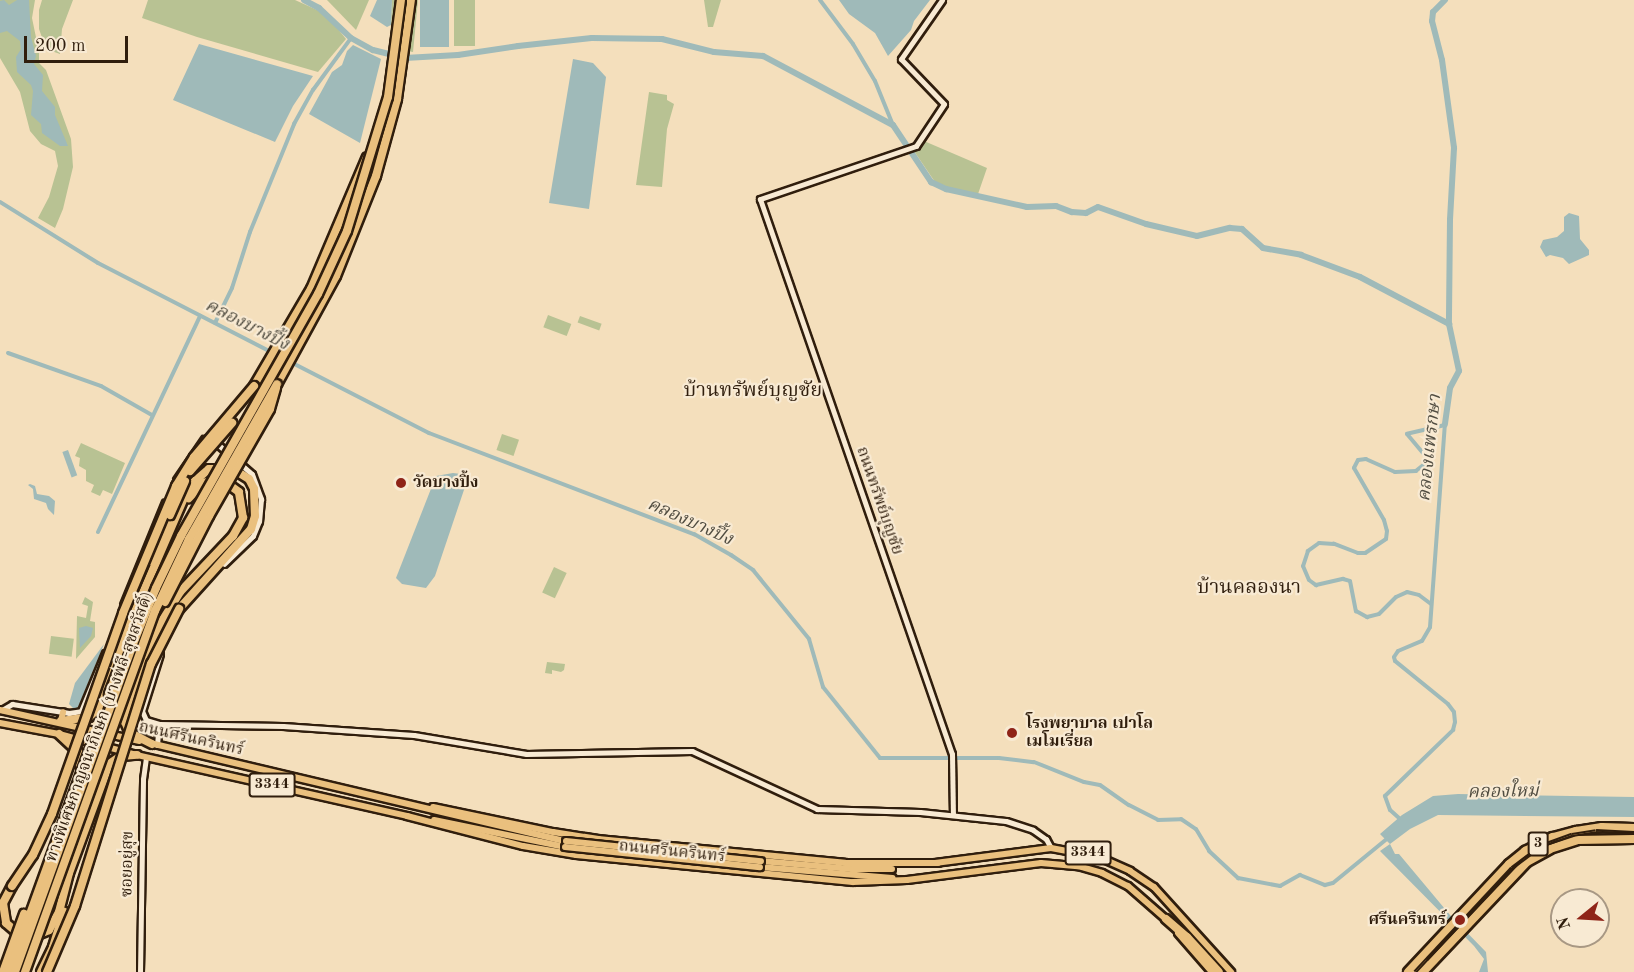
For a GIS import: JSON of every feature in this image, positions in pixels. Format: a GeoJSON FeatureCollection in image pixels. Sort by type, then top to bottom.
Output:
{"type":"FeatureCollection","features":[{"type":"Feature","properties":{"kind":"highway","name":"ทางพิเศษกาญจนาภิเษก (บางพลี-สุขสวัสดิ์)"},"geometry":{"type":"LineString","coordinates":[[15,972],[146,611],[181,536],[318,294],[347,231],[378,132],[393,69],[401,0]]}},
{"type":"Feature","properties":{"kind":"highway","name":"ทางพิเศษกาญจนาภิเษก (บางพลี-สุขสวัสดิ์)"},"geometry":{"type":"LineString","coordinates":[[25,972],[155,611],[189,539],[326,297],[367,203],[397,99],[411,0]]}},
{"type":"Feature","properties":{"kind":"highway"},"geometry":{"type":"LineString","coordinates":[[9,972],[170,514],[189,474],[241,412],[312,289],[378,132]]}},
{"type":"Feature","properties":{"kind":"highway"},"geometry":{"type":"LineString","coordinates":[[155,744],[130,733],[125,722],[142,666],[165,603],[209,516],[265,419],[277,384]]}},
{"type":"Feature","properties":{"kind":"highway"},"geometry":{"type":"LineString","coordinates":[[137,755],[121,756],[109,764],[74,861],[56,921],[45,933],[32,937],[20,935],[6,923],[3,903],[33,855],[52,814],[123,613],[176,486],[194,457],[254,386]]}},
{"type":"Feature","properties":{"kind":"highway"},"geometry":{"type":"LineString","coordinates":[[47,972],[75,906],[151,664],[179,609],[251,529],[255,516],[254,489],[249,479],[233,468],[216,467],[202,473],[195,481],[181,504],[136,614]]}},
{"type":"Feature","properties":{"kind":"highway"},"geometry":{"type":"LineString","coordinates":[[61,721],[93,716],[120,647],[192,493],[209,481],[220,480],[232,485],[239,492],[243,502],[241,525],[180,592],[159,627],[142,666]]}},
{"type":"Feature","properties":{"kind":"highway"},"geometry":{"type":"LineString","coordinates":[[3,972],[80,765],[78,752],[59,734]]}},
{"type":"Feature","properties":{"kind":"highway","name":"3"},"geometry":{"type":"LineString","coordinates":[[1408,972],[1509,864],[1538,844],[1576,831],[1602,827],[1634,828]]}},
{"type":"Feature","properties":{"kind":"highway","name":"3"},"geometry":{"type":"LineString","coordinates":[[1422,972],[1516,871],[1544,852],[1590,838],[1634,839]]}},
{"type":"Feature","properties":{"kind":"highway"},"geometry":{"type":"LineString","coordinates":[[41,972],[53,947],[66,903],[74,861]]}},
{"type":"Feature","properties":{"kind":"highway"},"geometry":{"type":"LineString","coordinates":[[1166,920],[1187,937],[1216,971]]}},
{"type":"Feature","properties":{"kind":"highway"},"geometry":{"type":"LineString","coordinates":[[1415,972],[1441,952]]}},
{"type":"Feature","properties":{"kind":"main road","name":"ถนนศรีนครินทร์"},"geometry":{"type":"LineString","coordinates":[[1,710],[61,721],[410,803],[553,832],[642,844],[859,864],[938,863]]}},
{"type":"Feature","properties":{"kind":"main road"},"geometry":{"type":"LineString","coordinates":[[61,721],[63,712]]}},
{"type":"Feature","properties":{"kind":"main road","name":"ถนนศรีนครินทร์"},"geometry":{"type":"LineString","coordinates":[[0,723],[59,734],[137,755],[407,816],[534,848],[640,862],[840,881],[893,882],[1041,863],[1078,866],[1102,873],[1128,886],[1166,920]]}},
{"type":"Feature","properties":{"kind":"main road","name":"ถนนศรีนครินทร์"},"geometry":{"type":"LineString","coordinates":[[410,803],[566,844]]}},
{"type":"Feature","properties":{"kind":"main road","name":"ถนนศรีนครินทร์"},"geometry":{"type":"LineString","coordinates":[[407,816],[566,844],[867,877],[939,876]]}},
{"type":"Feature","properties":{"kind":"main road"},"geometry":{"type":"LineString","coordinates":[[640,862],[647,859],[650,853],[642,844]]}},
{"type":"Feature","properties":{"kind":"main road"},"geometry":{"type":"LineString","coordinates":[[689,867],[681,856],[690,848]]}},
{"type":"Feature","properties":{"kind":"main road","name":"ถนนศรีนครินทร์"},"geometry":{"type":"LineString","coordinates":[[760,864],[893,869],[1051,848],[1071,850],[1099,857],[1142,878],[1166,898],[1231,972]]}},
{"type":"Feature","properties":{"kind":"street","name":"ถนนทรัพย์บุญชัย"},"geometry":{"type":"LineString","coordinates":[[942,0],[901,59],[944,104],[914,147],[760,198],[952,754],[953,816]]}},
{"type":"Feature","properties":{"kind":"street"},"geometry":{"type":"LineString","coordinates":[[1,710],[12,704],[76,713],[84,709],[132,579],[171,489],[188,459],[207,436],[252,474],[259,487],[260,513],[253,536],[202,585],[181,612],[165,642],[142,711],[146,720],[159,724],[283,726],[414,735],[526,754],[692,751],[817,809],[884,809],[1019,824],[1046,839],[1051,848]]}},
{"type":"Feature","properties":{"kind":"street"},"geometry":{"type":"LineString","coordinates":[[106,651],[120,647]]}},
{"type":"Feature","properties":{"kind":"street"},"geometry":{"type":"LineString","coordinates":[[155,744],[159,724]]}},
{"type":"Feature","properties":{"kind":"street","name":"ซอยอยู่สุข"},"geometry":{"type":"LineString","coordinates":[[140,972],[143,779],[146,757]]}},
{"type":"Feature","properties":{"kind":"green space"},"geometry":{"type":"Polygon","coordinates":[[[0,0],[35,0],[32,18],[39,63],[46,70],[71,139],[73,167],[63,209],[55,228],[38,218],[49,197],[58,166],[55,151],[41,144],[30,131],[20,92],[0,58],[0,0]]]}},
{"type":"Feature","properties":{"kind":"green space"},"geometry":{"type":"Polygon","coordinates":[[[42,0],[73,0],[62,29],[60,54],[46,49],[39,29],[39,10],[42,0]]]}},
{"type":"Feature","properties":{"kind":"green space"},"geometry":{"type":"Polygon","coordinates":[[[148,0],[295,0],[326,14],[346,39],[318,72],[197,37],[142,18],[148,0]]]}},
{"type":"Feature","properties":{"kind":"green space"},"geometry":{"type":"Polygon","coordinates":[[[327,0],[369,0],[356,30],[327,0]]]}},
{"type":"Feature","properties":{"kind":"green space"},"geometry":{"type":"Polygon","coordinates":[[[392,0],[418,0],[413,52],[390,48],[392,0]]]}},
{"type":"Feature","properties":{"kind":"green space"},"geometry":{"type":"Polygon","coordinates":[[[454,0],[475,0],[475,46],[454,46],[454,0]]]}},
{"type":"Feature","properties":{"kind":"green space"},"geometry":{"type":"Polygon","coordinates":[[[704,0],[721,0],[713,27],[708,27],[704,0]]]}},
{"type":"Feature","properties":{"kind":"green space"},"geometry":{"type":"Polygon","coordinates":[[[649,92],[667,95],[667,100],[674,104],[667,129],[662,187],[636,185],[649,92]]]}},
{"type":"Feature","properties":{"kind":"green space"},"geometry":{"type":"Polygon","coordinates":[[[924,141],[987,168],[978,194],[947,188],[935,182],[914,151],[924,141]]]}},
{"type":"Feature","properties":{"kind":"green space"},"geometry":{"type":"Polygon","coordinates":[[[548,315],[571,324],[567,336],[543,327],[548,315]]]}},
{"type":"Feature","properties":{"kind":"green space"},"geometry":{"type":"Polygon","coordinates":[[[580,316],[602,324],[599,330],[578,323],[580,316]]]}},
{"type":"Feature","properties":{"kind":"green space"},"geometry":{"type":"Polygon","coordinates":[[[502,434],[519,440],[513,456],[496,450],[502,434]]]}},
{"type":"Feature","properties":{"kind":"green space"},"geometry":{"type":"Polygon","coordinates":[[[81,443],[125,463],[112,494],[103,490],[100,496],[91,492],[94,485],[86,481],[86,470],[79,466],[80,458],[75,456],[81,443]]]}},
{"type":"Feature","properties":{"kind":"green space"},"geometry":{"type":"Polygon","coordinates":[[[554,567],[567,573],[555,598],[542,592],[554,567]]]}},
{"type":"Feature","properties":{"kind":"green space"},"geometry":{"type":"Polygon","coordinates":[[[85,597],[93,602],[90,621],[95,622],[95,637],[76,659],[77,616],[86,618],[88,606],[82,604],[85,597]]]}},
{"type":"Feature","properties":{"kind":"green space"},"geometry":{"type":"Polygon","coordinates":[[[51,636],[74,639],[72,657],[49,654],[51,636]]]}},
{"type":"Feature","properties":{"kind":"green space"},"geometry":{"type":"Polygon","coordinates":[[[547,662],[565,664],[564,670],[561,672],[552,670],[552,674],[545,673],[547,662]]]}},
{"type":"Feature","properties":{"kind":"water"},"geometry":{"type":"Polygon","coordinates":[[[4,0],[9,5],[17,0],[29,0],[31,37],[36,56],[34,64],[43,75],[42,91],[55,107],[55,115],[68,146],[60,146],[42,133],[41,124],[31,115],[33,91],[31,85],[17,72],[16,57],[21,49],[20,41],[7,31],[0,33],[0,1],[4,0]]]}},
{"type":"Feature","properties":{"kind":"water"},"geometry":{"type":"Polygon","coordinates":[[[377,0],[392,0],[391,25],[387,27],[370,16],[377,0]]]}},
{"type":"Feature","properties":{"kind":"water"},"geometry":{"type":"Polygon","coordinates":[[[420,0],[449,0],[449,47],[420,47],[420,0]]]}},
{"type":"Feature","properties":{"kind":"water"},"geometry":{"type":"Polygon","coordinates":[[[839,0],[930,0],[914,21],[911,30],[888,56],[875,33],[849,14],[839,0]]]}},
{"type":"Feature","properties":{"kind":"water"},"geometry":{"type":"Polygon","coordinates":[[[199,44],[313,76],[293,106],[275,142],[173,100],[199,44]]]}},
{"type":"Feature","properties":{"kind":"water"},"geometry":{"type":"Polygon","coordinates":[[[353,45],[381,59],[360,143],[309,114],[332,72],[342,65],[347,51],[353,45]]]}},
{"type":"Feature","properties":{"kind":"water"},"geometry":{"type":"Polygon","coordinates":[[[573,59],[593,63],[606,77],[589,209],[549,203],[573,59]]]}},
{"type":"Feature","properties":{"kind":"water"},"geometry":{"type":"Polygon","coordinates":[[[1569,213],[1579,216],[1580,239],[1589,250],[1589,255],[1569,264],[1563,258],[1550,255],[1546,257],[1540,247],[1543,240],[1557,237],[1564,231],[1564,217],[1569,213]]]}},
{"type":"Feature","properties":{"kind":"water"},"geometry":{"type":"Polygon","coordinates":[[[68,450],[77,475],[72,477],[62,452],[68,450]]]}},
{"type":"Feature","properties":{"kind":"water"},"geometry":{"type":"Polygon","coordinates":[[[453,473],[469,475],[435,576],[426,588],[402,584],[396,578],[436,476],[453,473]]]}},
{"type":"Feature","properties":{"kind":"water"},"geometry":{"type":"Polygon","coordinates":[[[28,485],[35,486],[37,494],[49,496],[55,501],[54,515],[46,503],[34,499],[33,489],[28,485]]]}},
{"type":"Feature","properties":{"kind":"water"},"geometry":{"type":"Polygon","coordinates":[[[86,626],[93,628],[91,636],[80,648],[79,628],[86,626]]]}},
{"type":"Feature","properties":{"kind":"water"},"geometry":{"type":"Polygon","coordinates":[[[104,644],[79,705],[73,708],[69,704],[75,683],[104,644]]]}},
{"type":"Feature","properties":{"kind":"water"},"geometry":{"type":"Polygon","coordinates":[[[1458,794],[1634,797],[1634,817],[1438,815],[1410,829],[1390,844],[1380,834],[1402,815],[1433,796],[1458,794]]]}},
{"type":"Feature","properties":{"kind":"water"},"geometry":{"type":"Polygon","coordinates":[[[1390,844],[1395,854],[1399,854],[1450,915],[1486,952],[1488,972],[1479,972],[1484,959],[1474,946],[1380,851],[1390,844]]]}},
{"type":"Feature","properties":{"kind":"waterway"},"geometry":{"type":"LineString","coordinates":[[304,0],[319,8],[351,38],[373,50],[405,58],[458,55],[592,38],[662,39],[714,52],[763,56],[893,125],[931,182],[946,189],[1027,207],[1056,206],[1072,212],[1086,213],[1098,207],[1146,224],[1197,236],[1230,228],[1242,229],[1263,248],[1301,255],[1360,277],[1449,324]]}},
{"type":"Feature","properties":{"kind":"waterway"},"geometry":{"type":"LineString","coordinates":[[820,0],[853,44],[875,81],[893,125]]}},
{"type":"Feature","properties":{"kind":"waterway","name":"คลองแพรกษา"},"geometry":{"type":"LineString","coordinates":[[1445,0],[1433,12],[1432,21],[1442,60],[1454,148],[1450,220],[1449,324],[1459,371],[1450,388],[1445,425]]}},
{"type":"Feature","properties":{"kind":"waterway"},"geometry":{"type":"LineString","coordinates":[[215,323],[232,288],[250,232],[294,124],[313,90],[351,38]]}},
{"type":"Feature","properties":{"kind":"waterway","name":"คลองบางปิ้ง"},"geometry":{"type":"LineString","coordinates":[[0,202],[98,263],[429,433],[694,534],[731,555],[753,570],[809,639],[823,687],[880,758],[999,758],[1034,762],[1084,782],[1100,785],[1129,805],[1158,820],[1181,819],[1196,829],[1209,851],[1238,878],[1280,886],[1300,875],[1325,885],[1333,883],[1388,838]]}},
{"type":"Feature","properties":{"kind":"waterway"},"geometry":{"type":"LineString","coordinates":[[98,532],[200,316]]}},
{"type":"Feature","properties":{"kind":"waterway"},"geometry":{"type":"LineString","coordinates":[[8,353],[101,386],[152,415]]}},
{"type":"Feature","properties":{"kind":"waterway"},"geometry":{"type":"LineString","coordinates":[[1399,818],[1390,810],[1385,796],[1453,730],[1455,722],[1454,712],[1448,704],[1395,661],[1394,657],[1398,651],[1422,641],[1430,627],[1445,425],[1407,434],[1426,457],[1427,462],[1416,471],[1395,472],[1366,459],[1358,460],[1354,468],[1384,520],[1387,531],[1386,539],[1365,553],[1358,553],[1334,544],[1319,543],[1308,551],[1303,566],[1309,580],[1316,585],[1343,579],[1350,581],[1356,611],[1367,617],[1379,614],[1396,597],[1407,592],[1419,595],[1431,604]]}},
{"type":"Feature","properties":{"kind":"railway"},"geometry":{"type":"LineString","coordinates":[[1415,972],[1512,868],[1541,846],[1572,835],[1596,831],[1634,833]]}},
{"type":"Feature","properties":{"kind":"place","name":"วัดบางปิ้ง"},"geometry":{"type":"Point","coordinates":[401,483]}},
{"type":"Feature","properties":{"kind":"place","name":"โรงพยาบาล เปาโล เมโมเรี่ยล"},"geometry":{"type":"Point","coordinates":[1012,733]}},
{"type":"Feature","properties":{"kind":"place","name":"ศรีนครินทร์"},"geometry":{"type":"Point","coordinates":[1460,920]}},
{"type":"Feature","properties":{"kind":"district","name":"บ้านทรัพย์บุญชัย"},"geometry":{"type":"Point","coordinates":[753,391]}},
{"type":"Feature","properties":{"kind":"district","name":"บ้านคลองนา"},"geometry":{"type":"Point","coordinates":[1249,588]}},
{"type":"Feature","properties":{"kind":"water label","name":"คลองใหม่"},"geometry":{"type":"Point","coordinates":[1503,792]}}]}
